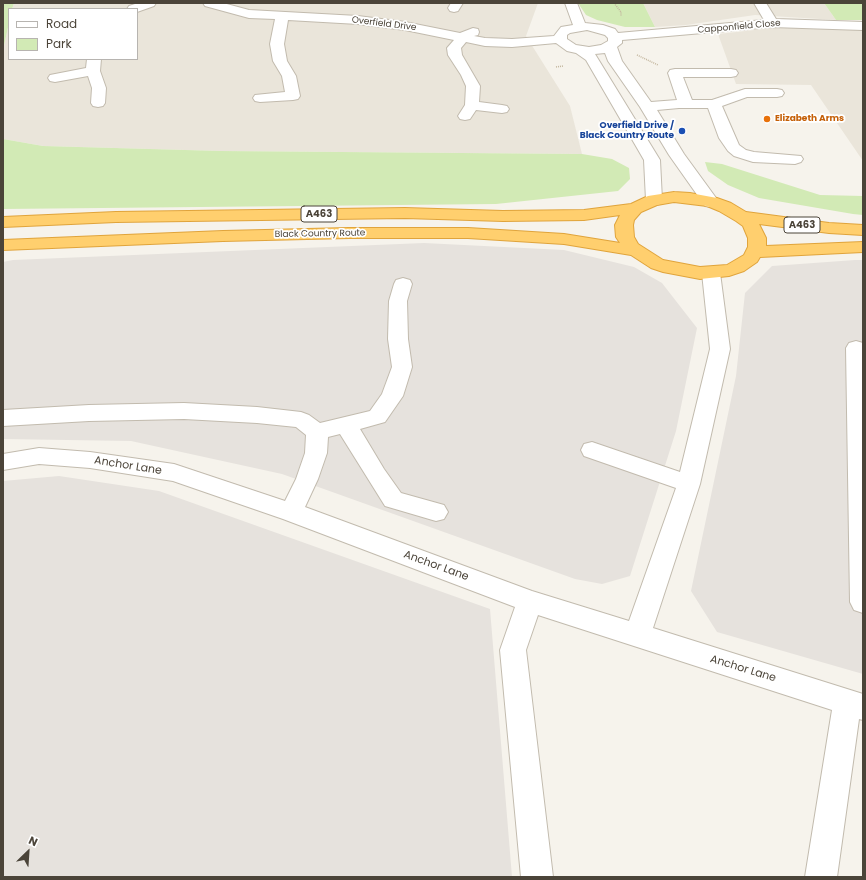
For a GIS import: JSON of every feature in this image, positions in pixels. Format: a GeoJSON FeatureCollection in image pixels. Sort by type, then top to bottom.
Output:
{"type":"FeatureCollection","features":[{"type":"Feature","properties":{"kind":"highway","name":"Black Country Route"},"geometry":{"type":"LineString","coordinates":[[3,222],[116,217],[406,213],[503,216],[584,215],[636,208],[654,200],[682,198],[711,202],[725,207],[742,217],[750,224],[755,232],[758,242],[756,252],[751,258],[738,267],[711,273],[686,272],[669,268],[648,259],[636,251],[626,237],[624,225],[629,214],[636,208]]}},
{"type":"Feature","properties":{"kind":"highway","name":"Black Country Route"},"geometry":{"type":"LineString","coordinates":[[742,217],[829,228],[863,230]]}},
{"type":"Feature","properties":{"kind":"highway","name":"Black Country Route"},"geometry":{"type":"LineString","coordinates":[[3,244],[51,244],[223,236],[349,233],[460,233],[564,239],[636,251]]}},
{"type":"Feature","properties":{"kind":"highway","name":"A463"},"geometry":{"type":"LineString","coordinates":[[3,253],[51,244]]}},
{"type":"Feature","properties":{"kind":"highway","name":"A463"},"geometry":{"type":"LineString","coordinates":[[756,252],[863,247]]}},
{"type":"Feature","properties":{"kind":"street"},"geometry":{"type":"LineString","coordinates":[[136,8],[150,3]]}},
{"type":"Feature","properties":{"kind":"street","name":"Overfield Drive"},"geometry":{"type":"LineString","coordinates":[[209,3],[249,14],[282,17],[335,18],[405,26],[486,42],[512,43],[560,39]]}},
{"type":"Feature","properties":{"kind":"street"},"geometry":{"type":"LineString","coordinates":[[571,3],[580,26]]}},
{"type":"Feature","properties":{"kind":"street"},"geometry":{"type":"LineString","coordinates":[[760,3],[772,23]]}},
{"type":"Feature","properties":{"kind":"street"},"geometry":{"type":"LineString","coordinates":[[333,6],[335,18]]}},
{"type":"Feature","properties":{"kind":"street"},"geometry":{"type":"LineString","coordinates":[[260,98],[292,102],[289,76],[280,61],[277,44],[282,17]]}},
{"type":"Feature","properties":{"kind":"street","name":"Capponfield Close"},"geometry":{"type":"LineString","coordinates":[[581,50],[595,51],[613,42],[772,23],[801,23],[862,27]]}},
{"type":"Feature","properties":{"kind":"street"},"geometry":{"type":"LineString","coordinates":[[654,200],[652,160],[591,58],[581,50],[566,45],[560,39],[563,31],[580,26],[605,30],[613,42],[614,60],[647,107],[677,155],[711,202]]}},
{"type":"Feature","properties":{"kind":"street"},"geometry":{"type":"LineString","coordinates":[[502,109],[469,111],[473,86],[468,74],[455,55],[454,48],[469,32],[517,32]]}},
{"type":"Feature","properties":{"kind":"street"},"geometry":{"type":"LineString","coordinates":[[56,78],[94,65],[99,88],[98,103]]}},
{"type":"Feature","properties":{"kind":"street"},"geometry":{"type":"LineString","coordinates":[[686,104],[674,73],[731,73]]}},
{"type":"Feature","properties":{"kind":"street"},"geometry":{"type":"LineString","coordinates":[[647,107],[686,104],[714,104],[745,93],[777,93]]}},
{"type":"Feature","properties":{"kind":"street"},"geometry":{"type":"LineString","coordinates":[[714,104],[733,148],[740,153],[753,157],[795,159]]}},
{"type":"Feature","properties":{"kind":"street"},"geometry":{"type":"LineString","coordinates":[[637,636],[689,484],[720,350],[711,273]]}},
{"type":"Feature","properties":{"kind":"street"},"geometry":{"type":"LineString","coordinates":[[317,432],[377,417],[392,396],[402,367],[398,340],[398,301],[403,284]]}},
{"type":"Feature","properties":{"kind":"street"},"geometry":{"type":"LineString","coordinates":[[856,348],[863,602]]}},
{"type":"Feature","properties":{"kind":"street"},"geometry":{"type":"LineString","coordinates":[[3,418],[89,413],[184,411],[257,415],[301,420],[317,432]]}},
{"type":"Feature","properties":{"kind":"street"},"geometry":{"type":"LineString","coordinates":[[345,424],[393,500],[436,512]]}},
{"type":"Feature","properties":{"kind":"street"},"geometry":{"type":"LineString","coordinates":[[291,512],[307,479],[316,453],[317,432]]}},
{"type":"Feature","properties":{"kind":"street"},"geometry":{"type":"LineString","coordinates":[[592,450],[689,484]]}},
{"type":"Feature","properties":{"kind":"street","name":"Anchor Lane"},"geometry":{"type":"LineString","coordinates":[[3,462],[39,456],[90,460],[174,473],[291,512],[530,602],[855,704]]}},
{"type":"Feature","properties":{"kind":"street"},"geometry":{"type":"LineString","coordinates":[[530,602],[513,650],[537,877]]}},
{"type":"Feature","properties":{"kind":"street"},"geometry":{"type":"LineString","coordinates":[[822,877],[855,704]]}},
{"type":"Feature","properties":{"kind":"shaded area"},"geometry":{"type":"Polygon","coordinates":[[[14,3],[538,3],[526,36],[570,106],[582,154],[221,151],[43,146],[3,139],[3,50],[8,28],[8,60],[138,60],[138,8],[12,8],[14,3]]]}},
{"type":"Feature","properties":{"kind":"shaded area"},"geometry":{"type":"Polygon","coordinates":[[[643,3],[824,3],[836,20],[755,15],[686,25],[655,27],[643,3]]]}},
{"type":"Feature","properties":{"kind":"shaded area"},"geometry":{"type":"Polygon","coordinates":[[[791,26],[863,29],[863,161],[811,85],[736,84],[718,34],[791,26]]]}},
{"type":"Feature","properties":{"kind":"shaded area"},"geometry":{"type":"Polygon","coordinates":[[[424,243],[564,250],[634,267],[662,283],[697,328],[676,431],[630,576],[602,584],[575,579],[282,474],[131,441],[3,439],[3,262],[13,260],[424,243]]]}},
{"type":"Feature","properties":{"kind":"shaded area"},"geometry":{"type":"Polygon","coordinates":[[[863,260],[863,674],[717,632],[691,591],[736,376],[745,293],[772,266],[863,260]]]}},
{"type":"Feature","properties":{"kind":"shaded area"},"geometry":{"type":"Polygon","coordinates":[[[59,476],[159,491],[490,609],[512,877],[3,877],[3,481],[59,476]]]}},
{"type":"Feature","properties":{"kind":"green space"},"geometry":{"type":"Polygon","coordinates":[[[3,3],[14,3],[12,8],[8,8],[8,28],[3,50],[3,3]]]}},
{"type":"Feature","properties":{"kind":"green space"},"geometry":{"type":"Polygon","coordinates":[[[578,3],[643,3],[655,27],[625,27],[597,20],[586,15],[578,3]]]}},
{"type":"Feature","properties":{"kind":"green space"},"geometry":{"type":"Polygon","coordinates":[[[824,3],[863,3],[863,20],[836,20],[824,3]]]}},
{"type":"Feature","properties":{"kind":"green space"},"geometry":{"type":"Polygon","coordinates":[[[3,139],[43,146],[221,151],[582,154],[612,159],[629,168],[630,179],[618,191],[496,204],[3,209],[3,139]]]}},
{"type":"Feature","properties":{"kind":"green space"},"geometry":{"type":"Polygon","coordinates":[[[705,162],[722,164],[820,195],[863,196],[863,215],[759,198],[728,185],[708,171],[705,162]]]}},
{"type":"Feature","properties":{"kind":"place","name":"Elizabeth Arms"},"geometry":{"type":"Point","coordinates":[767,119]}},
{"type":"Feature","properties":{"kind":"place","name":"Overfield Drive / Black Country Route"},"geometry":{"type":"Point","coordinates":[682,131]}}]}
